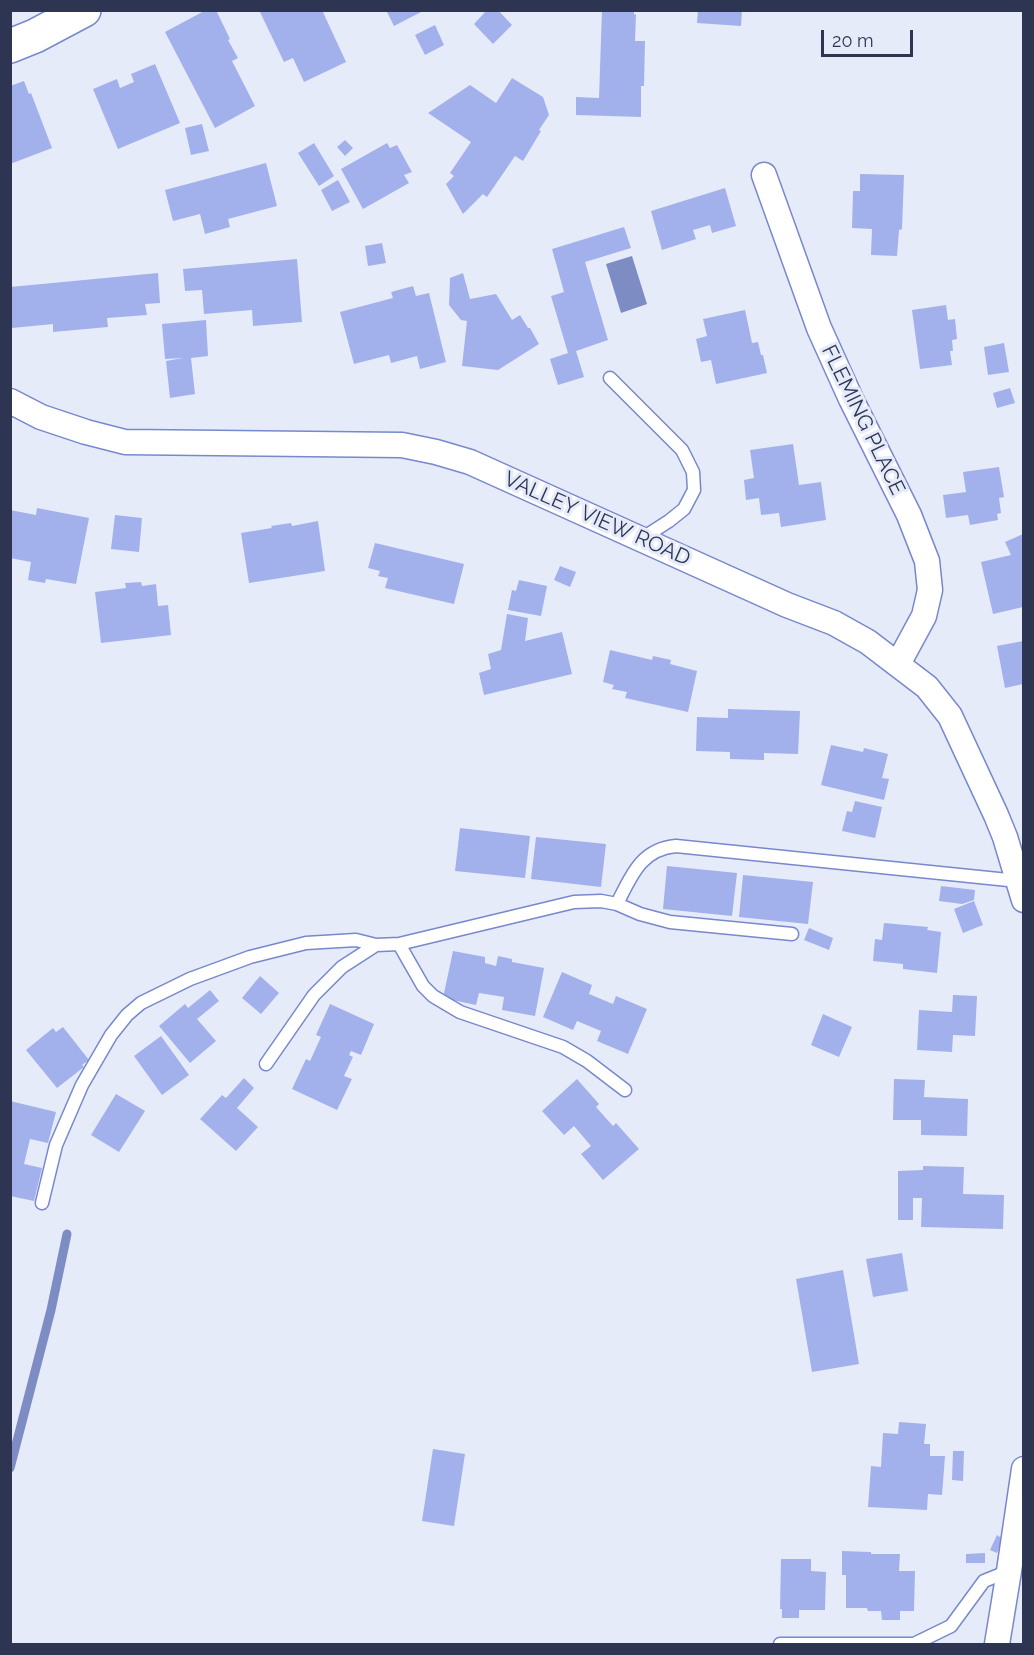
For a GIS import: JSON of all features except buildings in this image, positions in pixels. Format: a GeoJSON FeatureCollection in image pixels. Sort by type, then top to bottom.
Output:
{"type":"FeatureCollection","features":[{"type":"Feature","properties":{"kind":"main road"},"geometry":{"type":"LineString","coordinates":[[10,46],[35,36],[84,10]]}},
{"type":"Feature","properties":{"kind":"street","name":"FLEMING PLACE"},"geometry":{"type":"LineString","coordinates":[[764,175],[819,328],[851,399],[909,514],[927,561],[930,590],[924,616],[898,664]]}},
{"type":"Feature","properties":{"kind":"street","name":"VALLEY VIEW ROAD"},"geometry":{"type":"LineString","coordinates":[[10,401],[41,417],[125,442],[402,446],[436,452],[470,462],[787,605],[834,623],[868,642],[927,687],[950,716],[1014,837],[1021,891]]}},
{"type":"Feature","properties":{"kind":"street"},"geometry":{"type":"LineString","coordinates":[[997,1644],[1023,1468]]}},
{"type":"Feature","properties":{"kind":"lane"},"geometry":{"type":"LineString","coordinates":[[610,378],[682,450],[693,472],[694,490],[684,509],[641,539]]}},
{"type":"Feature","properties":{"kind":"lane"},"geometry":{"type":"LineString","coordinates":[[617,904],[634,872],[644,859],[656,850],[676,846],[1021,891]]}},
{"type":"Feature","properties":{"kind":"lane"},"geometry":{"type":"LineString","coordinates":[[42,1203],[57,1145],[82,1084],[111,1035],[127,1015],[141,1003],[189,979],[250,957],[306,943],[356,940],[376,945],[399,945],[574,902],[601,901],[617,904],[649,917],[670,922],[792,934]]}},
{"type":"Feature","properties":{"kind":"lane"},"geometry":{"type":"LineString","coordinates":[[266,1064],[314,995],[342,968],[376,945]]}},
{"type":"Feature","properties":{"kind":"lane"},"geometry":{"type":"LineString","coordinates":[[399,945],[423,986],[433,996],[460,1012],[563,1047],[587,1061],[625,1090]]}},
{"type":"Feature","properties":{"kind":"lane"},"geometry":{"type":"LineString","coordinates":[[780,1644],[914,1644],[951,1626],[984,1581],[1009,1571]]}},
{"type":"Feature","properties":{"kind":"water"},"geometry":{"type":"Polygon","coordinates":[[[632,256],[647,304],[621,313],[606,264],[632,256]]]}},
{"type":"Feature","properties":{"kind":"waterway"},"geometry":{"type":"LineString","coordinates":[[10,1468],[51,1310],[67,1234]]}}]}
